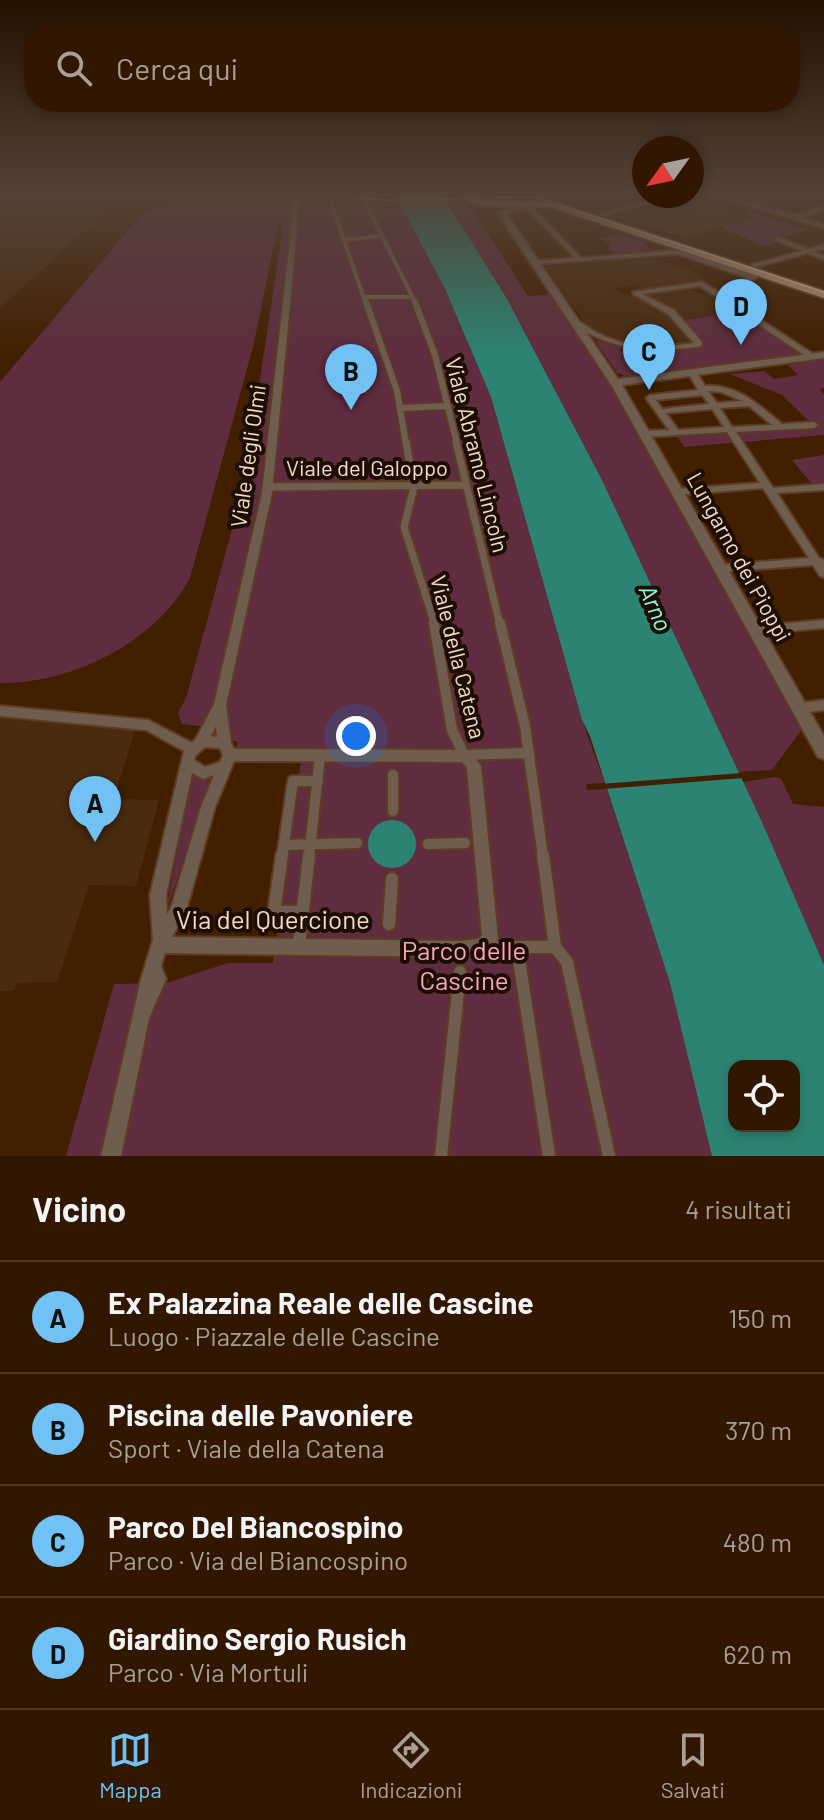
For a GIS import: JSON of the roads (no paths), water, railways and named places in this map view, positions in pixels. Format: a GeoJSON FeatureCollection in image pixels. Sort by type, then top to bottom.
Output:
{"type":"FeatureCollection","features":[{"type":"Feature","properties":{"kind":"main road"},"geometry":{"type":"LineString","coordinates":[[691,248],[824,289]]}},
{"type":"Feature","properties":{"kind":"main road"},"geometry":{"type":"LineString","coordinates":[[694,248],[824,295]]}},
{"type":"Feature","properties":{"kind":"street","name":"Viale degli Olmi"},"geometry":{"type":"LineString","coordinates":[[160,942],[158,895],[194,751],[220,704],[268,487],[291,248]]}},
{"type":"Feature","properties":{"kind":"street","name":"Viale della Catena"},"geometry":{"type":"LineString","coordinates":[[347,248],[400,408],[414,487],[404,527],[407,545],[433,614],[452,730],[466,757]]}},
{"type":"Feature","properties":{"kind":"street","name":"Viale Abramo Lincoln"},"geometry":{"type":"LineString","coordinates":[[387,248],[413,297],[435,355],[525,735],[555,947]]}},
{"type":"Feature","properties":{"kind":"street","name":"Lungarno dei Pioppi"},"geometry":{"type":"LineString","coordinates":[[526,248],[615,383],[824,752]]}},
{"type":"Feature","properties":{"kind":"street"},"geometry":{"type":"LineString","coordinates":[[568,248],[580,260]]}},
{"type":"Feature","properties":{"kind":"street"},"geometry":{"type":"LineString","coordinates":[[801,248],[824,258]]}},
{"type":"Feature","properties":{"kind":"street"},"geometry":{"type":"LineString","coordinates":[[721,294],[757,270],[820,248]]}},
{"type":"Feature","properties":{"kind":"street"},"geometry":{"type":"LineString","coordinates":[[537,263],[678,252],[757,270]]}},
{"type":"Feature","properties":{"kind":"street"},"geometry":{"type":"LineString","coordinates":[[576,323],[603,339],[627,346],[660,351],[699,344],[671,312],[635,292],[701,284],[721,294],[797,346],[818,356]]}},
{"type":"Feature","properties":{"kind":"street"},"geometry":{"type":"LineString","coordinates":[[364,297],[413,297]]}},
{"type":"Feature","properties":{"kind":"street"},"geometry":{"type":"LineString","coordinates":[[615,383],[818,356]]}},
{"type":"Feature","properties":{"kind":"street"},"geometry":{"type":"LineString","coordinates":[[693,374],[712,407],[820,561],[824,573]]}},
{"type":"Feature","properties":{"kind":"street"},"geometry":{"type":"LineString","coordinates":[[749,403],[663,411],[657,410],[650,398],[718,386],[749,403],[779,426]]}},
{"type":"Feature","properties":{"kind":"street"},"geometry":{"type":"LineString","coordinates":[[400,408],[447,406]]}},
{"type":"Feature","properties":{"kind":"street"},"geometry":{"type":"LineString","coordinates":[[686,409],[701,431]]}},
{"type":"Feature","properties":{"kind":"street"},"geometry":{"type":"LineString","coordinates":[[663,411],[675,432]]}},
{"type":"Feature","properties":{"kind":"street"},"geometry":{"type":"LineString","coordinates":[[644,434],[814,425]]}},
{"type":"Feature","properties":{"kind":"street","name":"Viale del Galoppo"},"geometry":{"type":"LineString","coordinates":[[268,487],[466,485]]}},
{"type":"Feature","properties":{"kind":"street"},"geometry":{"type":"LineString","coordinates":[[677,492],[824,487]]}},
{"type":"Feature","properties":{"kind":"street"},"geometry":{"type":"LineString","coordinates":[[720,569],[820,561]]}},
{"type":"Feature","properties":{"kind":"street"},"geometry":{"type":"LineString","coordinates":[[755,630],[824,624]]}},
{"type":"Feature","properties":{"kind":"street","name":"Viale degli Olmi"},"geometry":{"type":"LineString","coordinates":[[220,704],[225,755]]}},
{"type":"Feature","properties":{"kind":"street"},"geometry":{"type":"LineString","coordinates":[[800,708],[824,705]]}},
{"type":"Feature","properties":{"kind":"street"},"geometry":{"type":"LineString","coordinates":[[0,711],[148,725],[194,751],[225,755],[466,757],[526,753]]}},
{"type":"Feature","properties":{"kind":"street"},"geometry":{"type":"LineString","coordinates":[[194,751],[203,773],[225,755]]}},
{"type":"Feature","properties":{"kind":"street"},"geometry":{"type":"LineString","coordinates":[[111,1156],[143,1015],[153,998],[158,979],[154,968],[160,942],[178,911],[225,755]]}},
{"type":"Feature","properties":{"kind":"street"},"geometry":{"type":"LineString","coordinates":[[299,945],[320,756]]}},
{"type":"Feature","properties":{"kind":"street"},"geometry":{"type":"LineString","coordinates":[[466,757],[474,766],[491,923],[490,939],[481,947]]}},
{"type":"Feature","properties":{"kind":"street"},"geometry":{"type":"LineString","coordinates":[[393,775],[393,811]]}},
{"type":"Feature","properties":{"kind":"street"},"geometry":{"type":"LineString","coordinates":[[303,912],[274,912],[293,781],[318,781]]}},
{"type":"Feature","properties":{"kind":"street"},"geometry":{"type":"LineString","coordinates":[[284,845],[357,843]]}},
{"type":"Feature","properties":{"kind":"street"},"geometry":{"type":"LineString","coordinates":[[428,844],[465,843]]}},
{"type":"Feature","properties":{"kind":"street"},"geometry":{"type":"LineString","coordinates":[[389,924],[392,879]]}},
{"type":"Feature","properties":{"kind":"street","name":"Via del Quercione"},"geometry":{"type":"LineString","coordinates":[[160,942],[481,947]]}},
{"type":"Feature","properties":{"kind":"street"},"geometry":{"type":"LineString","coordinates":[[481,947],[520,954],[555,947],[568,968],[609,1156]]}},
{"type":"Feature","properties":{"kind":"street"},"geometry":{"type":"LineString","coordinates":[[520,954],[549,1156]]}},
{"type":"Feature","properties":{"kind":"street"},"geometry":{"type":"LineString","coordinates":[[441,1156],[460,972]]}},
{"type":"Feature","properties":{"kind":"water","name":"Arno"},"geometry":{"type":"Polygon","coordinates":[[[423,248],[475,248],[507,299],[602,480],[761,820],[824,965],[824,1156],[712,1156],[670,983],[590,736],[582,720],[491,397],[445,289],[423,248]]]}},
{"type":"Feature","properties":{"kind":"water"},"geometry":{"type":"Polygon","coordinates":[[[392,820],[409,827],[416,844],[409,861],[392,868],[375,861],[368,844],[375,827],[392,820]]]}},
{"type":"Feature","properties":{"kind":"tram line"},"geometry":{"type":"LineString","coordinates":[[690,248],[824,292]]}},
{"type":"Feature","properties":{"kind":"place","name":"Giardino Sergio Rusich"},"geometry":{"type":"Point","coordinates":[741,345]}},
{"type":"Feature","properties":{"kind":"place","name":"Parco Del Biancospino"},"geometry":{"type":"Point","coordinates":[649,390]}},
{"type":"Feature","properties":{"kind":"place","name":"Piscina delle Pavoniere"},"geometry":{"type":"Point","coordinates":[351,410]}},
{"type":"Feature","properties":{"kind":"place","name":"Ex Palazzina Reale delle Cascine"},"geometry":{"type":"Point","coordinates":[95,842]}},
{"type":"Feature","properties":{"kind":"park label","name":"Parco delle Cascine"},"geometry":{"type":"Point","coordinates":[464,966]}}]}
